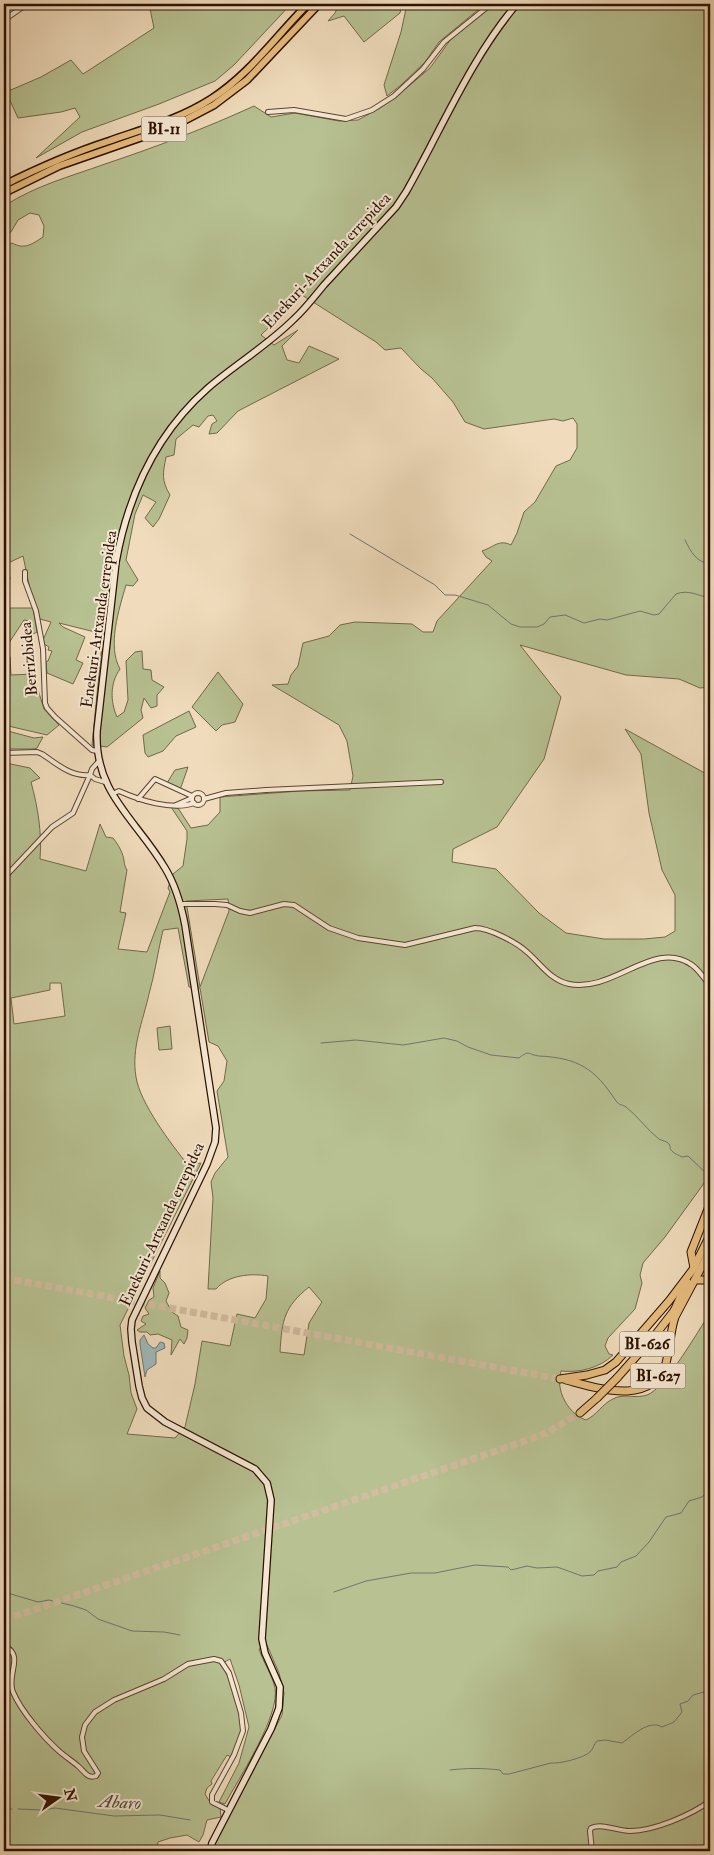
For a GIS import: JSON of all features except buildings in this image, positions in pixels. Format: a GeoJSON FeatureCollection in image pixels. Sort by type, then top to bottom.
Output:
{"type":"FeatureCollection","features":[{"type":"Feature","properties":{"kind":"highway","name":"BI-626"},"geometry":{"type":"LineString","coordinates":[[694,1268],[691,1252],[710,1204]]}},
{"type":"Feature","properties":{"kind":"highway","name":"BI-626"},"geometry":{"type":"LineString","coordinates":[[675,1309],[710,1235]]}},
{"type":"Feature","properties":{"kind":"highway","name":"BI-626"},"geometry":{"type":"LineString","coordinates":[[580,1413],[617,1378],[651,1340],[696,1280],[710,1251]]}},
{"type":"Feature","properties":{"kind":"highway","name":"BI-627"},"geometry":{"type":"LineString","coordinates":[[694,1268],[669,1301],[616,1362],[605,1370],[560,1379],[616,1391],[630,1392],[643,1388],[652,1382],[665,1365],[672,1326],[696,1280]]}},
{"type":"Feature","properties":{"kind":"highway"},"geometry":{"type":"LineString","coordinates":[[696,1280],[705,1280],[710,1276]]}},
{"type":"Feature","properties":{"kind":"main road","name":"BI-11"},"geometry":{"type":"LineString","coordinates":[[4,185],[62,158],[172,119],[205,102],[231,85],[245,72],[308,4]]}},
{"type":"Feature","properties":{"kind":"main road","name":"BI-11"},"geometry":{"type":"LineString","coordinates":[[4,193],[59,166],[174,126],[214,105],[247,80],[319,4]]}},
{"type":"Feature","properties":{"kind":"street"},"geometry":{"type":"LineString","coordinates":[[4,20],[27,4]]}},
{"type":"Feature","properties":{"kind":"street"},"geometry":{"type":"LineString","coordinates":[[268,112],[294,110],[346,119],[372,110],[394,96],[423,69],[444,42],[491,4]]}},
{"type":"Feature","properties":{"kind":"street","name":"Enekuri-Artxanda errepidea"},"geometry":{"type":"LineString","coordinates":[[210,1851],[276,1719],[281,1694],[278,1679],[265,1653],[262,1639],[271,1500],[266,1483],[255,1469],[166,1422],[151,1412],[142,1398],[132,1342],[131,1329],[136,1308],[208,1164],[215,1142],[215,1114],[181,904],[165,866],[105,782],[97,751],[97,731],[118,555],[130,508],[147,466],[171,428],[192,403],[294,319],[396,207],[410,187],[471,72],[506,17],[517,4]]}},
{"type":"Feature","properties":{"kind":"street","name":"Berrizbidea"},"geometry":{"type":"LineString","coordinates":[[25,572],[24,581],[38,618],[43,657],[44,696],[47,708],[92,750],[97,751]]}},
{"type":"Feature","properties":{"kind":"street"},"geometry":{"type":"LineString","coordinates":[[4,753],[37,752],[74,774],[81,776],[90,775],[95,779],[105,782]]}},
{"type":"Feature","properties":{"kind":"street"},"geometry":{"type":"LineString","coordinates":[[4,878],[52,828],[72,813],[92,769],[99,761]]}},
{"type":"Feature","properties":{"kind":"street"},"geometry":{"type":"LineString","coordinates":[[138,799],[155,779],[192,797],[194,804]]}},
{"type":"Feature","properties":{"kind":"street"},"geometry":{"type":"LineString","coordinates":[[112,794],[118,791],[138,799],[183,806],[201,804],[204,799],[226,793],[442,782]]}},
{"type":"Feature","properties":{"kind":"street"},"geometry":{"type":"LineString","coordinates":[[174,806],[199,793],[204,799]]}},
{"type":"Feature","properties":{"kind":"street"},"geometry":{"type":"LineString","coordinates":[[181,904],[227,905],[250,913],[264,911],[284,904],[294,905],[329,928],[358,938],[405,945],[475,928],[484,928],[525,950],[550,976],[568,984],[593,984],[616,977],[648,961],[663,957],[678,958],[693,966],[710,986]]}},
{"type":"Feature","properties":{"kind":"street"},"geometry":{"type":"LineString","coordinates":[[4,1647],[14,1652],[15,1656],[10,1681],[12,1691],[28,1714],[61,1753],[89,1777],[93,1778],[98,1773],[84,1751],[82,1737],[85,1725],[95,1712],[114,1700],[195,1662],[214,1659],[221,1661],[233,1682],[243,1724],[243,1731],[237,1748],[212,1795],[212,1802],[226,1809]]}},
{"type":"Feature","properties":{"kind":"street"},"geometry":{"type":"LineString","coordinates":[[592,1851],[591,1828],[599,1826],[631,1831],[649,1828],[677,1818],[710,1801]]}},
{"type":"Feature","properties":{"kind":"green space"},"geometry":{"type":"Polygon","coordinates":[[[149,4],[291,4],[234,65],[215,81],[82,132],[36,158],[80,117],[75,108],[61,112],[18,118],[6,92],[41,77],[71,60],[83,74],[154,28],[149,4]]]}},
{"type":"Feature","properties":{"kind":"green space"},"geometry":{"type":"Polygon","coordinates":[[[339,4],[402,4],[400,13],[364,42],[344,16],[328,21],[335,13],[339,4]]]}},
{"type":"Feature","properties":{"kind":"green space"},"geometry":{"type":"Polygon","coordinates":[[[407,4],[485,4],[439,42],[425,62],[387,96],[384,85],[401,32],[407,4]]]}},
{"type":"Feature","properties":{"kind":"green space"},"geometry":{"type":"Polygon","coordinates":[[[495,4],[710,4],[710,687],[700,688],[679,679],[626,675],[520,645],[561,697],[544,759],[497,827],[453,849],[452,862],[496,869],[539,913],[566,933],[604,939],[665,937],[675,931],[675,895],[662,870],[649,813],[641,754],[625,729],[710,776],[710,1175],[665,1237],[643,1263],[640,1275],[642,1283],[635,1309],[608,1338],[605,1346],[609,1354],[613,1355],[608,1360],[589,1369],[561,1371],[560,1384],[563,1398],[569,1407],[586,1420],[609,1401],[617,1397],[647,1395],[663,1382],[672,1371],[710,1313],[710,1851],[214,1851],[215,1844],[282,1715],[284,1693],[279,1673],[267,1645],[259,1649],[272,1678],[275,1688],[275,1700],[257,1747],[225,1804],[219,1802],[239,1763],[249,1727],[239,1685],[230,1659],[221,1664],[235,1696],[240,1716],[241,1731],[231,1757],[227,1755],[205,1794],[211,1804],[220,1808],[221,1817],[207,1820],[199,1842],[187,1835],[158,1842],[157,1851],[4,1851],[4,752],[9,751],[6,763],[30,768],[40,778],[31,782],[39,820],[40,859],[86,871],[100,824],[106,837],[113,838],[116,842],[122,853],[127,870],[120,912],[126,913],[118,949],[147,952],[170,892],[168,888],[173,874],[183,866],[187,831],[171,807],[178,808],[191,828],[208,825],[220,812],[220,797],[300,791],[350,790],[353,776],[347,741],[339,725],[272,685],[288,684],[291,675],[298,666],[303,643],[329,636],[340,625],[355,622],[412,624],[423,632],[433,632],[437,621],[492,561],[482,551],[500,543],[511,545],[524,512],[535,502],[556,466],[570,460],[577,448],[577,424],[573,418],[563,421],[554,419],[484,429],[465,422],[453,402],[432,378],[401,348],[385,350],[376,342],[302,295],[261,335],[274,345],[298,330],[282,346],[287,360],[299,363],[309,346],[339,359],[238,411],[217,433],[209,434],[212,424],[217,421],[213,415],[208,416],[199,427],[193,425],[176,439],[174,455],[166,457],[164,472],[165,485],[170,495],[159,519],[153,527],[145,518],[156,502],[143,495],[135,514],[126,560],[138,580],[133,586],[126,585],[120,605],[114,639],[116,660],[120,669],[114,680],[112,692],[113,705],[117,717],[124,712],[128,700],[126,661],[135,652],[142,651],[143,669],[151,670],[152,680],[164,687],[157,695],[157,706],[151,708],[144,698],[141,710],[143,718],[107,747],[92,745],[103,634],[59,623],[63,627],[85,637],[76,660],[83,663],[73,684],[47,673],[46,662],[52,651],[48,650],[49,647],[44,644],[43,640],[51,622],[40,619],[30,589],[23,556],[6,564],[10,578],[4,608],[4,247],[12,243],[21,246],[32,244],[43,237],[44,226],[39,215],[30,213],[18,220],[11,232],[4,234],[4,206],[41,187],[66,177],[181,137],[254,106],[271,117],[295,113],[339,121],[358,120],[396,97],[430,68],[451,39],[495,4]],[[228,899],[186,901],[200,987],[229,911],[228,899]],[[178,928],[163,930],[136,1045],[136,1077],[143,1099],[173,1146],[188,1165],[201,1163],[120,1325],[131,1393],[137,1409],[127,1434],[175,1438],[185,1427],[202,1341],[230,1346],[237,1314],[255,1318],[266,1299],[268,1276],[240,1276],[221,1284],[216,1289],[208,1289],[213,1198],[211,1182],[215,1173],[228,1157],[217,1091],[224,1081],[227,1061],[218,1046],[209,1042],[200,988],[189,987],[178,928]],[[50,983],[50,990],[11,998],[14,1024],[65,1016],[61,983],[50,983]],[[309,1287],[289,1308],[283,1323],[280,1352],[304,1355],[309,1323],[322,1302],[309,1287]]]}},
{"type":"Feature","properties":{"kind":"green space"},"geometry":{"type":"Polygon","coordinates":[[[4,608],[33,608],[37,632],[33,634],[29,621],[24,620],[5,649],[10,657],[11,675],[33,674],[44,709],[59,725],[47,735],[4,725],[4,608]]]}},
{"type":"Feature","properties":{"kind":"green space"},"geometry":{"type":"Polygon","coordinates":[[[218,672],[243,704],[235,722],[222,725],[216,731],[192,707],[218,672]]]}},
{"type":"Feature","properties":{"kind":"green space"},"geometry":{"type":"Polygon","coordinates":[[[189,711],[196,727],[176,736],[163,751],[148,757],[145,753],[143,735],[189,711]]]}},
{"type":"Feature","properties":{"kind":"green space"},"geometry":{"type":"Polygon","coordinates":[[[4,730],[34,738],[43,737],[37,748],[34,749],[4,749],[4,730]]]}},
{"type":"Feature","properties":{"kind":"green space"},"geometry":{"type":"Polygon","coordinates":[[[188,767],[180,790],[167,783],[175,770],[188,767]]]}},
{"type":"Feature","properties":{"kind":"green space"},"geometry":{"type":"Polygon","coordinates":[[[170,1026],[172,1049],[159,1050],[157,1028],[170,1026]]]}},
{"type":"Feature","properties":{"kind":"green space"},"geometry":{"type":"Polygon","coordinates":[[[160,1271],[160,1278],[165,1283],[169,1293],[166,1301],[172,1312],[178,1316],[181,1327],[188,1330],[184,1344],[180,1339],[171,1355],[172,1340],[158,1334],[150,1335],[147,1332],[137,1330],[146,1324],[141,1321],[143,1316],[149,1314],[145,1308],[149,1300],[154,1297],[153,1288],[160,1271]]]}},
{"type":"Feature","properties":{"kind":"water"},"geometry":{"type":"Polygon","coordinates":[[[144,1335],[148,1344],[153,1348],[156,1348],[160,1342],[164,1343],[165,1348],[156,1352],[156,1364],[147,1370],[145,1377],[140,1344],[140,1340],[144,1335]]]}},
{"type":"Feature","properties":{"kind":"waterway"},"geometry":{"type":"LineString","coordinates":[[350,534],[435,585],[445,595],[455,595],[488,605],[511,624],[520,627],[537,627],[544,624],[550,617],[565,615],[584,623],[600,619],[607,620],[640,611],[654,615],[659,614],[676,594],[681,593],[710,598]]}},
{"type":"Feature","properties":{"kind":"waterway"},"geometry":{"type":"LineString","coordinates":[[685,540],[698,559],[710,564]]}},
{"type":"Feature","properties":{"kind":"waterway"},"geometry":{"type":"LineString","coordinates":[[321,1043],[356,1040],[403,1045],[444,1038],[457,1041],[491,1055],[519,1058],[529,1053],[565,1059],[585,1067],[593,1073],[617,1102],[626,1107],[659,1139],[668,1143],[673,1152],[682,1157],[688,1156],[706,1173]]}},
{"type":"Feature","properties":{"kind":"waterway"},"geometry":{"type":"LineString","coordinates":[[334,1592],[366,1581],[411,1573],[435,1573],[475,1565],[508,1567],[511,1570],[527,1566],[537,1568],[557,1567],[582,1576],[594,1575],[598,1571],[617,1567],[621,1562],[636,1556],[649,1542],[666,1517],[681,1513],[689,1501],[702,1497],[710,1489]]}},
{"type":"Feature","properties":{"kind":"waterway"},"geometry":{"type":"LineString","coordinates":[[4,1592],[38,1602],[49,1600],[74,1606],[86,1610],[98,1619],[132,1631],[164,1632],[180,1635]]}},
{"type":"Feature","properties":{"kind":"waterway"},"geometry":{"type":"LineString","coordinates":[[450,1770],[487,1769],[500,1770],[503,1774],[509,1774],[577,1758],[590,1752],[597,1741],[605,1740],[622,1743],[646,1727],[652,1725],[662,1727],[674,1722],[682,1712],[680,1704],[688,1701],[693,1695],[704,1692],[710,1683]]}},
{"type":"Feature","properties":{"kind":"waterway","name":"Abaro"},"geometry":{"type":"LineString","coordinates":[[18,1809],[43,1810],[55,1808],[114,1816],[160,1815],[190,1820]]}},
{"type":"Feature","properties":{"kind":"waterway","name":"Abaro"},"geometry":{"type":"LineString","coordinates":[[4,1809],[12,1809]]}},
{"type":"Feature","properties":{"kind":"tunnel"},"geometry":{"type":"LineString","coordinates":[[4,1278],[560,1379]]}},
{"type":"Feature","properties":{"kind":"tunnel"},"geometry":{"type":"LineString","coordinates":[[4,1620],[528,1440],[546,1433],[580,1413]]}}]}
